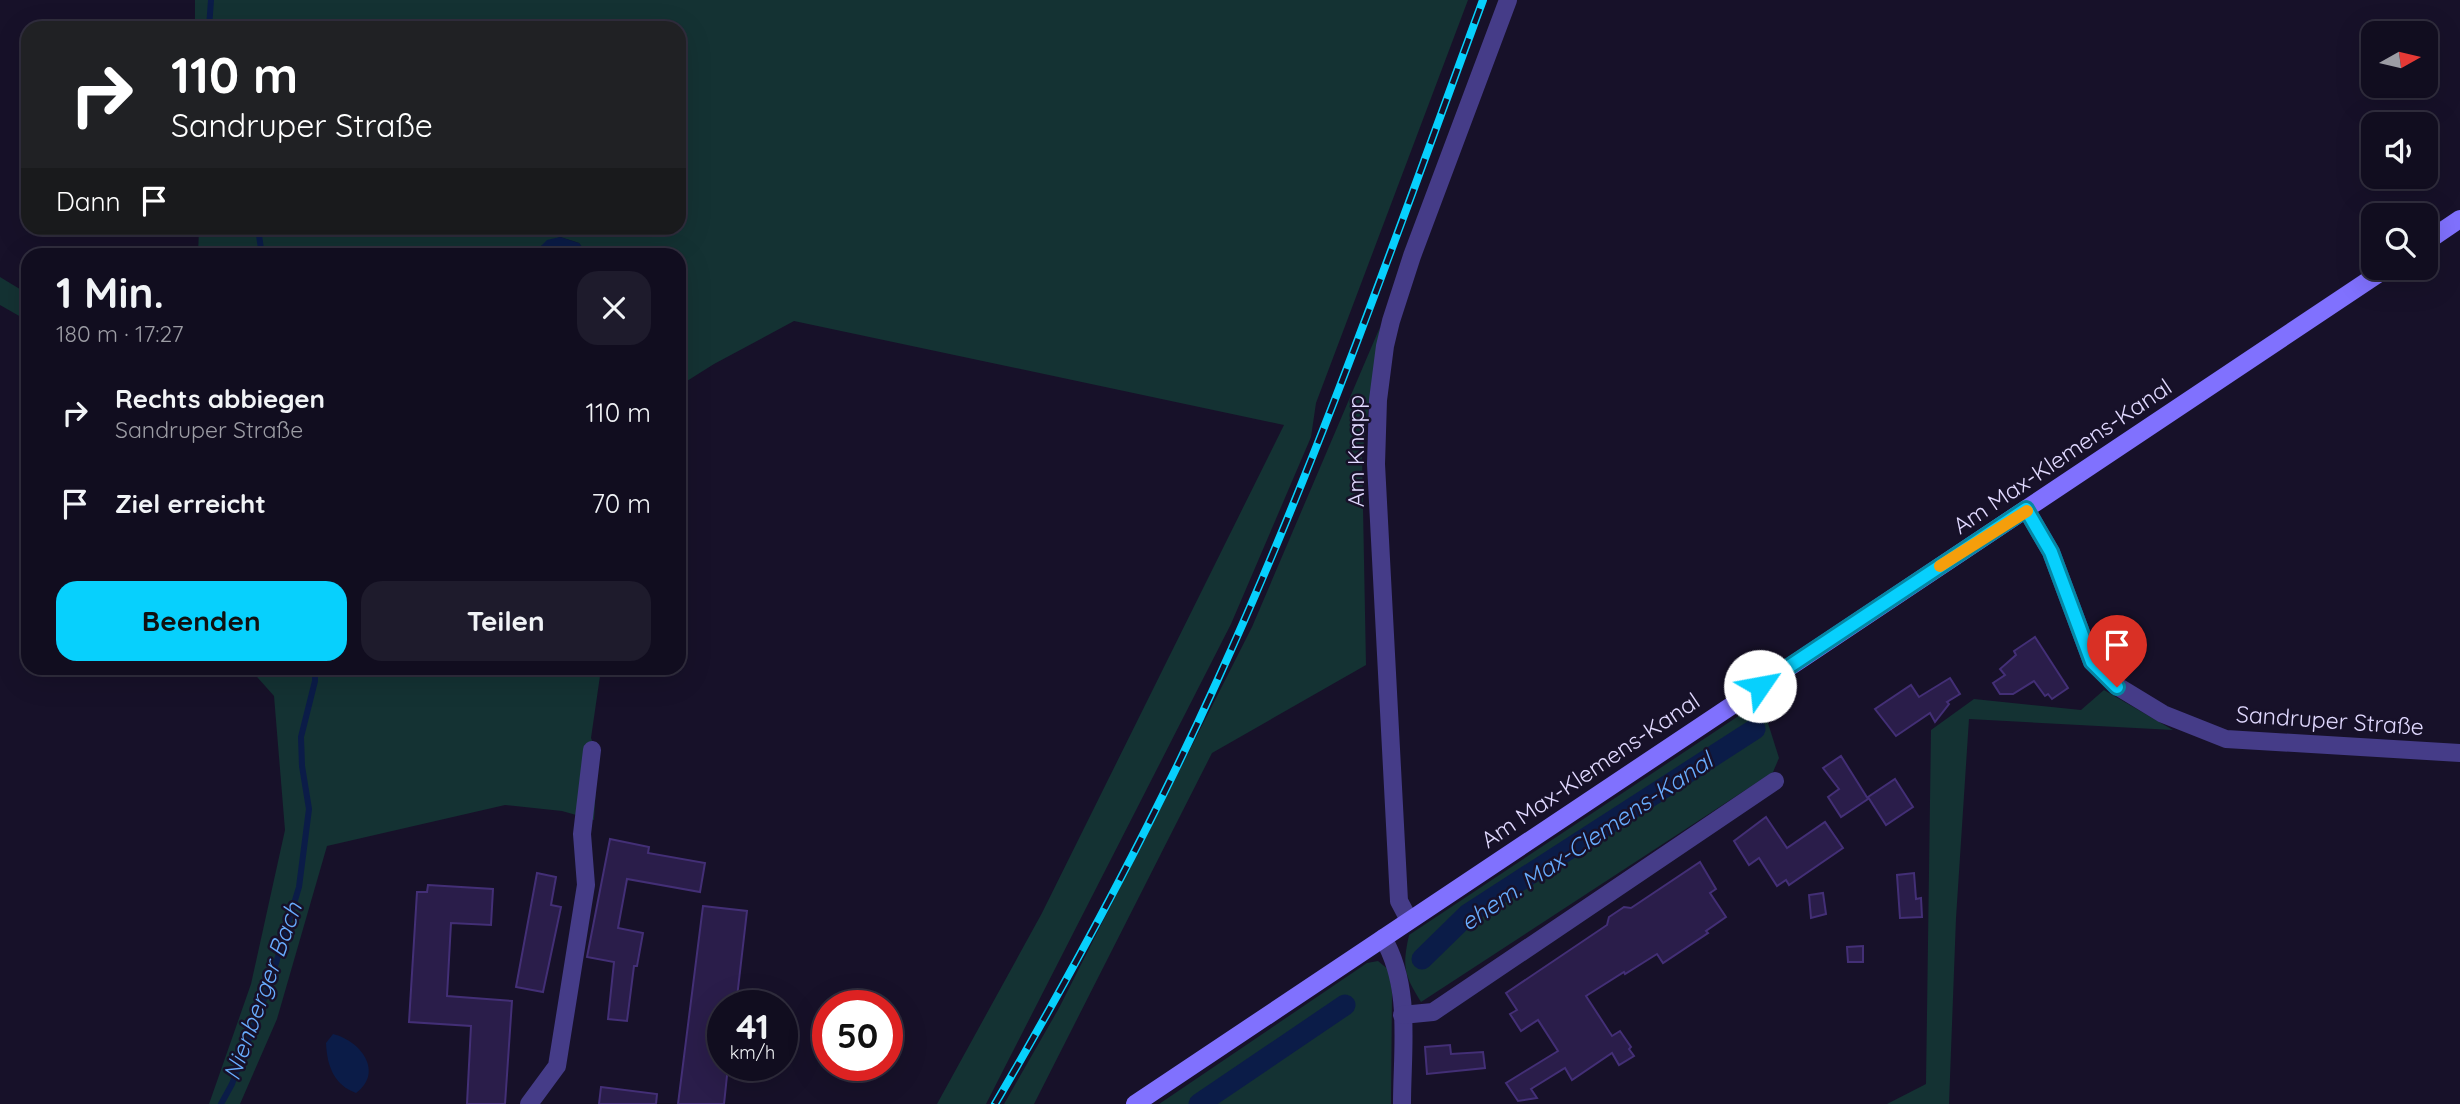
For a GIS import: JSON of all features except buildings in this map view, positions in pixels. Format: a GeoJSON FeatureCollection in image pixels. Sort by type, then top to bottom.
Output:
{"type":"FeatureCollection","features":[{"type":"Feature","properties":{"kind":"main road"},"geometry":{"type":"LineString","coordinates":[[2438,234],[2460,219]]}},
{"type":"Feature","properties":{"kind":"main road","name":"Am Max-Klemens-Kanal"},"geometry":{"type":"LineString","coordinates":[[1135,1104],[2369,280]]}},
{"type":"Feature","properties":{"kind":"street","name":"Am Knapp"},"geometry":{"type":"LineString","coordinates":[[1409,920],[1399,901],[1377,490],[1378,400],[1385,346],[1400,290],[1508,0]]}},
{"type":"Feature","properties":{"kind":"street","name":"Sandruper Straße"},"geometry":{"type":"LineString","coordinates":[[2026,509],[2051,552],[2092,662],[2117,687],[2163,714],[2226,739],[2460,753]]}},
{"type":"Feature","properties":{"kind":"street"},"geometry":{"type":"LineString","coordinates":[[529,1104],[557,1066],[586,885],[582,834],[592,750]]}},
{"type":"Feature","properties":{"kind":"street"},"geometry":{"type":"LineString","coordinates":[[1402,1015],[1433,1013],[1775,781]]}},
{"type":"Feature","properties":{"kind":"street"},"geometry":{"type":"LineString","coordinates":[[1383,938],[1391,952],[1401,985],[1402,1104]]}},
{"type":"Feature","properties":{"kind":"green space"},"geometry":{"type":"Polygon","coordinates":[[[195,0],[1468,0],[1316,403],[1311,437],[1231,624],[986,1104],[937,1104],[1042,913],[1284,425],[794,321],[686,382],[686,248],[583,248],[579,243],[560,237],[542,248],[198,248],[199,235],[686,235],[686,21],[195,21],[195,0]]]}},
{"type":"Feature","properties":{"kind":"green space"},"geometry":{"type":"Polygon","coordinates":[[[0,277],[21,290],[21,317],[0,305],[0,277]]]}},
{"type":"Feature","properties":{"kind":"green space"},"geometry":{"type":"Polygon","coordinates":[[[1380,327],[1362,455],[1366,665],[1212,753],[1034,1104],[1004,1104],[1059,1008],[1252,627],[1380,327]]]}},
{"type":"Feature","properties":{"kind":"green space"},"geometry":{"type":"Polygon","coordinates":[[[255,675],[600,675],[591,738],[598,755],[594,820],[562,811],[505,805],[327,846],[277,1019],[240,1104],[209,1104],[251,984],[285,830],[274,696],[255,675]]]}},
{"type":"Feature","properties":{"kind":"green space"},"geometry":{"type":"Polygon","coordinates":[[[2104,690],[2173,730],[1969,719],[1956,918],[1949,1104],[1887,1104],[1926,1084],[1931,730],[1974,699],[2081,710],[2104,690]]]}},
{"type":"Feature","properties":{"kind":"green space"},"geometry":{"type":"Polygon","coordinates":[[[1761,701],[1779,758],[1773,772],[1421,1002],[1406,970],[1409,935],[1761,701]]]}},
{"type":"Feature","properties":{"kind":"green space"},"geometry":{"type":"Polygon","coordinates":[[[1378,961],[1389,970],[1392,993],[1391,1104],[1159,1104],[1367,963],[1378,961]]]}},
{"type":"Feature","properties":{"kind":"water"},"geometry":{"type":"Polygon","coordinates":[[[560,237],[579,243],[583,248],[542,248],[547,240],[560,237]]]}},
{"type":"Feature","properties":{"kind":"water"},"geometry":{"type":"Polygon","coordinates":[[[333,1034],[352,1043],[365,1058],[368,1076],[356,1093],[337,1080],[330,1067],[326,1043],[333,1034]]]}},
{"type":"Feature","properties":{"kind":"waterway","name":"Nienberger Bach"},"geometry":{"type":"LineString","coordinates":[[210,21],[211,0]]}},
{"type":"Feature","properties":{"kind":"waterway","name":"Nienberger Bach"},"geometry":{"type":"LineString","coordinates":[[259,235],[261,248]]}},
{"type":"Feature","properties":{"kind":"waterway","name":"Nienberger Bach"},"geometry":{"type":"LineString","coordinates":[[221,1104],[232,1084],[270,983],[299,887],[309,809],[302,766],[301,737],[315,675]]}},
{"type":"Feature","properties":{"kind":"waterway","name":"ehem. Max-Clemens-Kanal"},"geometry":{"type":"LineString","coordinates":[[1422,959],[1468,914],[1755,729]]}},
{"type":"Feature","properties":{"kind":"waterway","name":"ehem. Max-Clemens-Kanal"},"geometry":{"type":"LineString","coordinates":[[1199,1104],[1345,1005]]}},
{"type":"Feature","properties":{"kind":"railway"},"geometry":{"type":"LineString","coordinates":[[995,1104],[1055,1000],[1140,841],[1193,734],[1255,596],[1357,342],[1483,0]]}},
{"type":"Feature","properties":{"kind":"slow traffic"},"geometry":{"type":"LineString","coordinates":[[1940,566],[2026,509],[2027,511]]}},
{"type":"Feature","properties":{"kind":"route"},"geometry":{"type":"LineString","coordinates":[[1760,686],[2026,509],[2051,552],[2092,662],[2117,687]]}}]}
